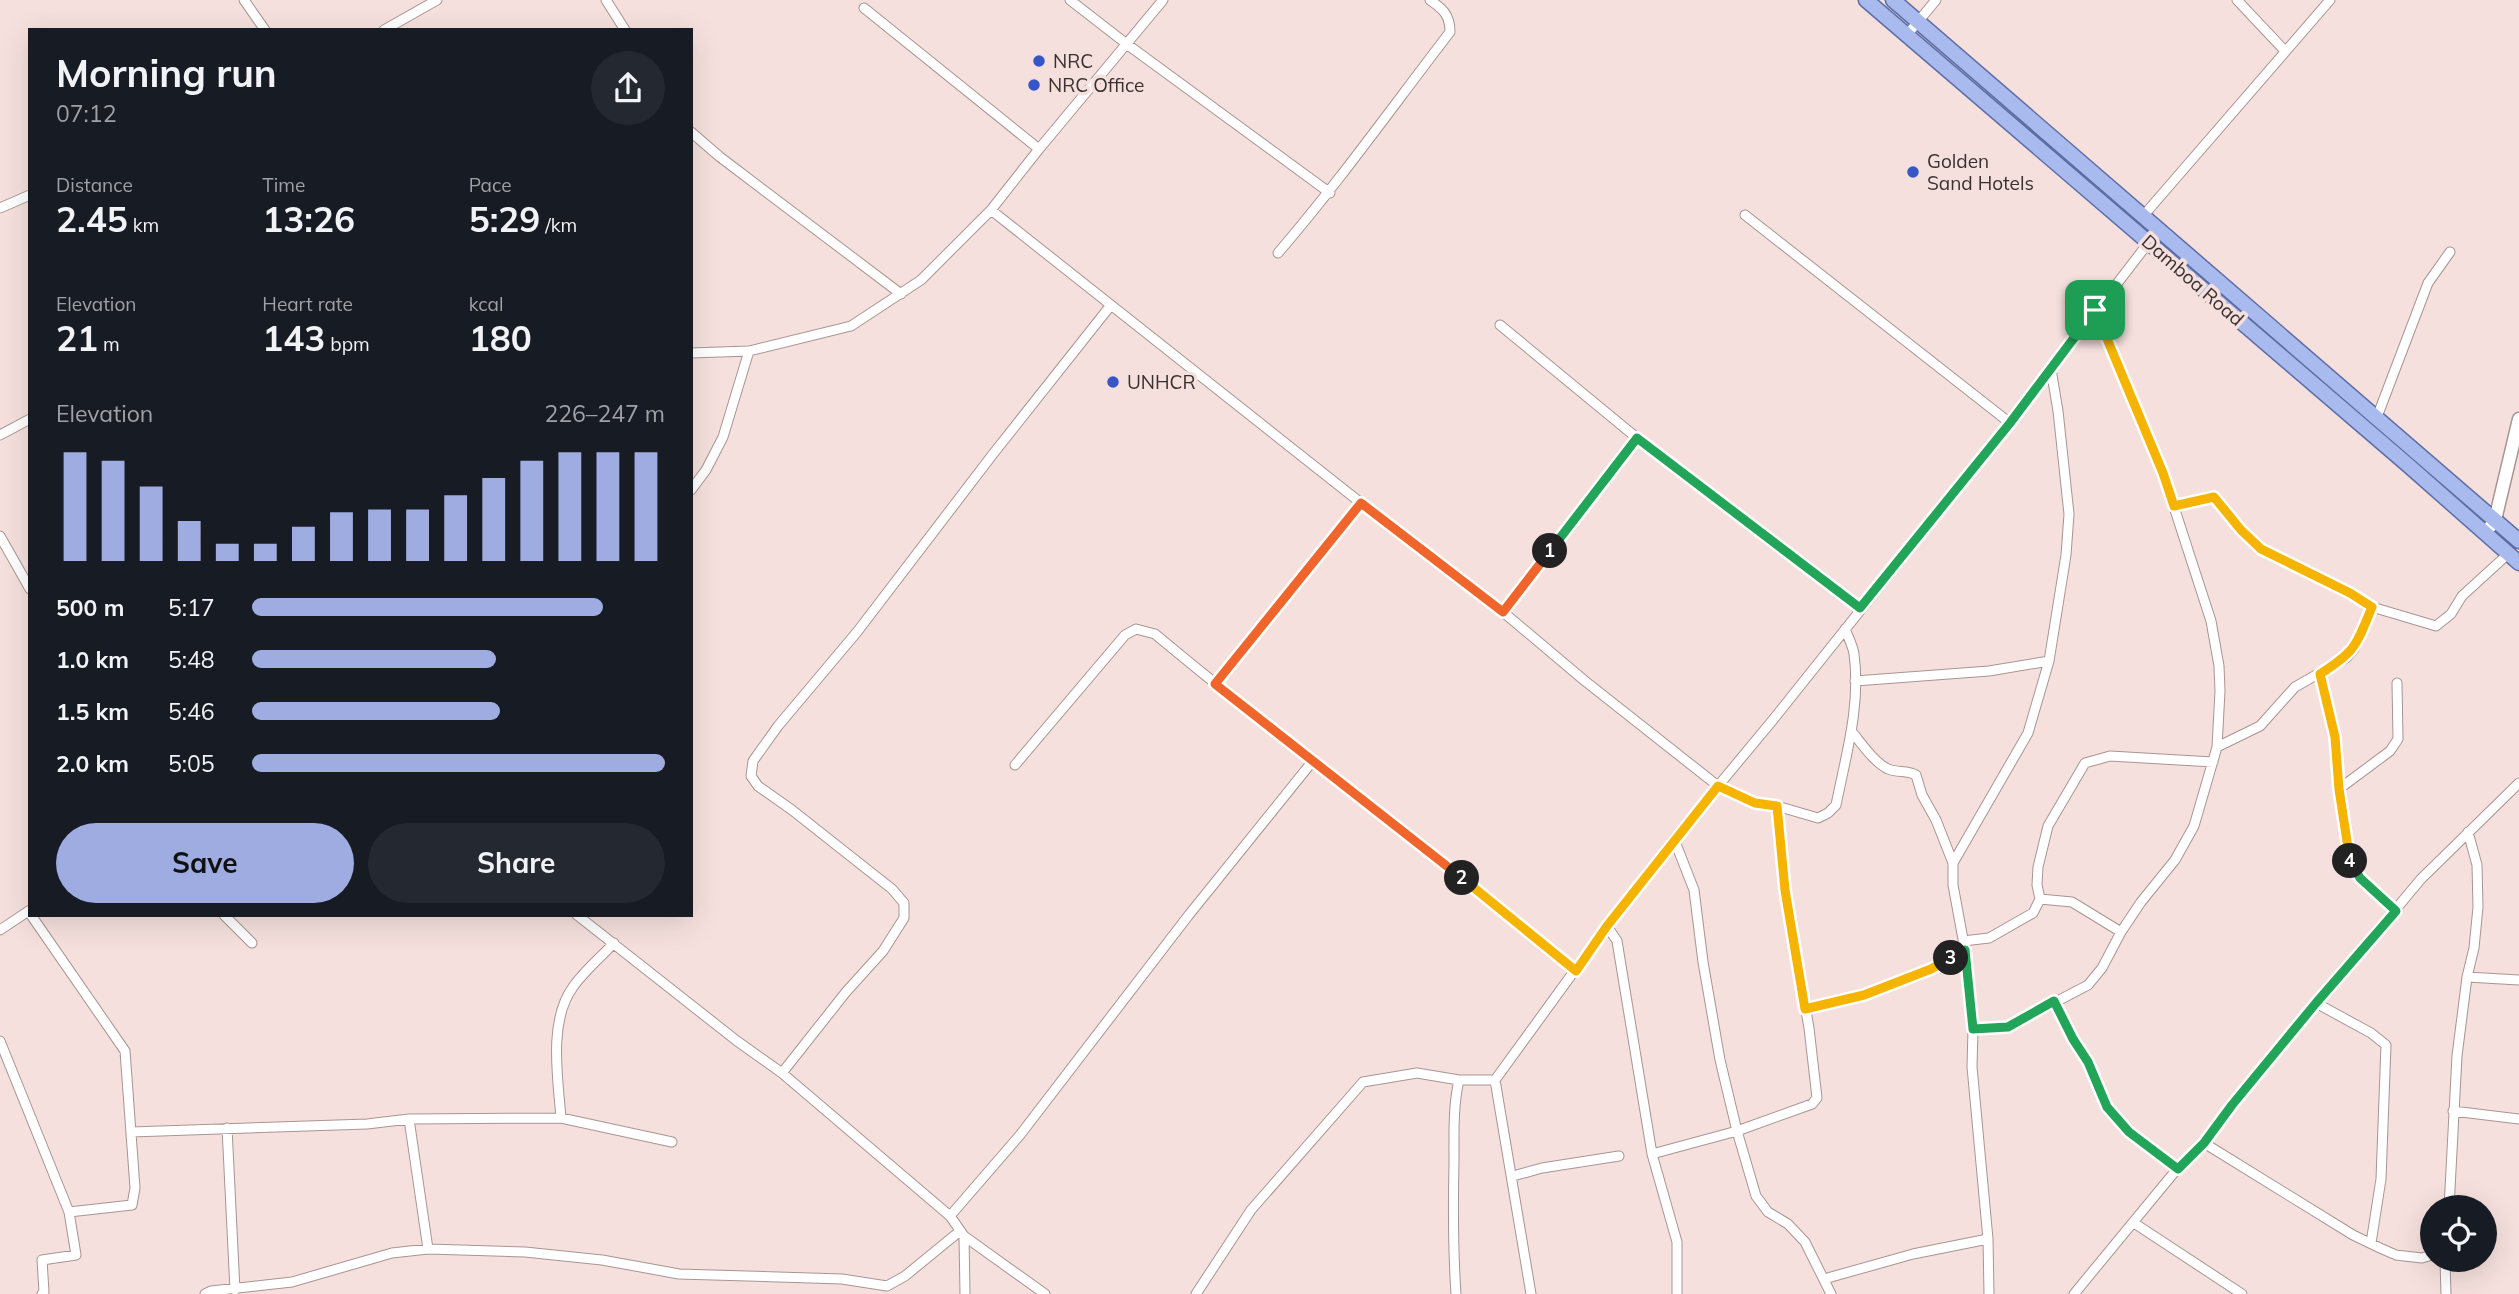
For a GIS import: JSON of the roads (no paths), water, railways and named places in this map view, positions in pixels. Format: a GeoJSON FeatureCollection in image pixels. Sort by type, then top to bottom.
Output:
{"type":"FeatureCollection","features":[{"type":"Feature","properties":{"kind":"main road","name":"Damboa Road"},"geometry":{"type":"LineString","coordinates":[[1866,0],[2514,559]]}},
{"type":"Feature","properties":{"kind":"main road","name":"Damboa Road"},"geometry":{"type":"LineString","coordinates":[[1893,0],[2519,541]]}},
{"type":"Feature","properties":{"kind":"street"},"geometry":{"type":"LineString","coordinates":[[244,0],[264,28]]}},
{"type":"Feature","properties":{"kind":"street"},"geometry":{"type":"LineString","coordinates":[[388,28],[437,0]]}},
{"type":"Feature","properties":{"kind":"street"},"geometry":{"type":"LineString","coordinates":[[606,0],[624,28]]}},
{"type":"Feature","properties":{"kind":"street"},"geometry":{"type":"LineString","coordinates":[[1070,0],[1330,193]]}},
{"type":"Feature","properties":{"kind":"street"},"geometry":{"type":"LineString","coordinates":[[693,353],[749,351],[850,326],[921,280],[991,210],[1163,0]]}},
{"type":"Feature","properties":{"kind":"street"},"geometry":{"type":"LineString","coordinates":[[1279,253],[1330,193],[1450,32],[1450,22],[1444,10],[1430,0]]}},
{"type":"Feature","properties":{"kind":"street"},"geometry":{"type":"LineString","coordinates":[[1906,36],[1936,0]]}},
{"type":"Feature","properties":{"kind":"street"},"geometry":{"type":"LineString","coordinates":[[2237,0],[2286,51]]}},
{"type":"Feature","properties":{"kind":"street"},"geometry":{"type":"LineString","coordinates":[[2144,215],[2330,0]]}},
{"type":"Feature","properties":{"kind":"street"},"geometry":{"type":"LineString","coordinates":[[864,8],[1039,149]]}},
{"type":"Feature","properties":{"kind":"street"},"geometry":{"type":"LineString","coordinates":[[693,134],[901,294]]}},
{"type":"Feature","properties":{"kind":"street"},"geometry":{"type":"LineString","coordinates":[[0,208],[28,196]]}},
{"type":"Feature","properties":{"kind":"street"},"geometry":{"type":"LineString","coordinates":[[991,210],[1503,612],[1718,786],[1755,803],[1777,806],[1818,818],[1836,805],[1852,732],[1855,681],[1854,652],[1845,629]]}},
{"type":"Feature","properties":{"kind":"street"},"geometry":{"type":"LineString","coordinates":[[1745,215],[2010,423]]}},
{"type":"Feature","properties":{"kind":"street"},"geometry":{"type":"LineString","coordinates":[[1531,1294],[1495,1080],[1674,839],[2010,423],[2149,242]]}},
{"type":"Feature","properties":{"kind":"street"},"geometry":{"type":"LineString","coordinates":[[2377,417],[2428,283],[2450,252]]}},
{"type":"Feature","properties":{"kind":"street"},"geometry":{"type":"LineString","coordinates":[[782,1073],[846,992],[883,951],[904,918],[904,903],[892,889],[758,786],[751,776],[753,761],[778,726],[857,632],[1111,305]]}},
{"type":"Feature","properties":{"kind":"street"},"geometry":{"type":"LineString","coordinates":[[1973,1029],[2008,1027],[2088,985],[2102,968],[2141,902],[2175,860],[2194,826],[2217,747],[2220,691],[2211,621],[2159,461],[2095,310]]}},
{"type":"Feature","properties":{"kind":"street"},"geometry":{"type":"LineString","coordinates":[[1500,324],[1637,438],[1860,608]]}},
{"type":"Feature","properties":{"kind":"street"},"geometry":{"type":"LineString","coordinates":[[693,486],[706,470],[723,437],[749,351]]}},
{"type":"Feature","properties":{"kind":"street"},"geometry":{"type":"LineString","coordinates":[[1954,863],[2028,733],[2049,662],[2066,555],[2069,514],[2059,411],[2051,369]]}},
{"type":"Feature","properties":{"kind":"street"},"geometry":{"type":"LineString","coordinates":[[2485,533],[2495,520],[2519,419]]}},
{"type":"Feature","properties":{"kind":"street"},"geometry":{"type":"LineString","coordinates":[[0,435],[28,420]]}},
{"type":"Feature","properties":{"kind":"street"},"geometry":{"type":"LineString","coordinates":[[1503,612],[1637,438]]}},
{"type":"Feature","properties":{"kind":"street"},"geometry":{"type":"LineString","coordinates":[[2174,506],[2214,497],[2261,549],[2350,593],[2372,607],[2436,626],[2451,614],[2462,596],[2514,559]]}},
{"type":"Feature","properties":{"kind":"street"},"geometry":{"type":"LineString","coordinates":[[1215,684],[1361,503]]}},
{"type":"Feature","properties":{"kind":"street"},"geometry":{"type":"LineString","coordinates":[[0,536],[26,574]]}},
{"type":"Feature","properties":{"kind":"street"},"geometry":{"type":"LineString","coordinates":[[2217,747],[2260,726],[2295,687],[2346,658],[2354,649],[2372,607]]}},
{"type":"Feature","properties":{"kind":"street"},"geometry":{"type":"LineString","coordinates":[[1015,765],[1125,635],[1136,629],[1155,634],[1576,971]]}},
{"type":"Feature","properties":{"kind":"street"},"geometry":{"type":"LineString","coordinates":[[1855,681],[1989,671],[2049,662]]}},
{"type":"Feature","properties":{"kind":"street"},"geometry":{"type":"LineString","coordinates":[[2320,674],[2335,737],[2339,789],[2351,866],[2370,888],[2396,911]]}},
{"type":"Feature","properties":{"kind":"street"},"geometry":{"type":"LineString","coordinates":[[2339,789],[2390,751],[2398,739],[2397,683]]}},
{"type":"Feature","properties":{"kind":"street"},"geometry":{"type":"LineString","coordinates":[[1852,732],[1883,766],[1916,775],[1954,863],[1956,914],[1964,946],[1973,1029],[1972,1067],[1988,1239],[1989,1294]]}},
{"type":"Feature","properties":{"kind":"street"},"geometry":{"type":"LineString","coordinates":[[1805,1009],[1864,995],[1931,969],[1964,946],[1989,938],[2033,914],[2040,899],[2037,885],[2038,867],[2048,825],[2085,763],[2110,756],[2213,762]]}},
{"type":"Feature","properties":{"kind":"street"},"geometry":{"type":"LineString","coordinates":[[950,1216],[1020,1135],[1188,916],[1312,762]]}},
{"type":"Feature","properties":{"kind":"street"},"geometry":{"type":"LineString","coordinates":[[2076,1293],[2178,1169],[2204,1143],[2232,1105],[2421,879],[2519,783]]}},
{"type":"Feature","properties":{"kind":"street"},"geometry":{"type":"LineString","coordinates":[[1652,1154],[1737,1131],[1812,1104],[1817,1098],[1785,890],[1777,806]]}},
{"type":"Feature","properties":{"kind":"street"},"geometry":{"type":"LineString","coordinates":[[2450,1195],[2453,1111],[2467,977],[2474,948],[2478,907],[2477,865],[2468,832]]}},
{"type":"Feature","properties":{"kind":"street"},"geometry":{"type":"LineString","coordinates":[[1674,839],[1695,890],[1703,962],[1720,1060],[1756,1196],[1768,1212],[1788,1224],[1805,1242],[1831,1294]]}},
{"type":"Feature","properties":{"kind":"street"},"geometry":{"type":"LineString","coordinates":[[2040,899],[2072,902],[2121,932]]}},
{"type":"Feature","properties":{"kind":"street"},"geometry":{"type":"LineString","coordinates":[[0,930],[28,913]]}},
{"type":"Feature","properties":{"kind":"street"},"geometry":{"type":"LineString","coordinates":[[33,917],[125,1051],[135,1188],[132,1205],[69,1212]]}},
{"type":"Feature","properties":{"kind":"street"},"geometry":{"type":"LineString","coordinates":[[226,917],[252,943]]}},
{"type":"Feature","properties":{"kind":"street"},"geometry":{"type":"LineString","coordinates":[[580,917],[737,1041],[782,1073],[950,1216],[962,1234],[1045,1294]]}},
{"type":"Feature","properties":{"kind":"street"},"geometry":{"type":"LineString","coordinates":[[1607,926],[1617,941],[1652,1154],[1677,1242],[1677,1294]]}},
{"type":"Feature","properties":{"kind":"street"},"geometry":{"type":"LineString","coordinates":[[561,1118],[556,1052],[561,1015],[571,989],[614,943]]}},
{"type":"Feature","properties":{"kind":"street"},"geometry":{"type":"LineString","coordinates":[[2467,977],[2519,980]]}},
{"type":"Feature","properties":{"kind":"street"},"geometry":{"type":"LineString","coordinates":[[2054,1001],[2088,1062],[2107,1107],[2129,1132],[2178,1169]]}},
{"type":"Feature","properties":{"kind":"street"},"geometry":{"type":"LineString","coordinates":[[2316,1003],[2371,1033],[2386,1045],[2381,1179],[2371,1243]]}},
{"type":"Feature","properties":{"kind":"street"},"geometry":{"type":"LineString","coordinates":[[0,1041],[69,1212],[76,1255],[42,1260],[42,1294]]}},
{"type":"Feature","properties":{"kind":"street"},"geometry":{"type":"LineString","coordinates":[[1196,1294],[1251,1210],[1363,1082],[1417,1073],[1459,1080],[1495,1080]]}},
{"type":"Feature","properties":{"kind":"street"},"geometry":{"type":"LineString","coordinates":[[1456,1294],[1454,1161],[1455,1097],[1459,1080]]}},
{"type":"Feature","properties":{"kind":"street"},"geometry":{"type":"LineString","coordinates":[[2453,1111],[2519,1119]]}},
{"type":"Feature","properties":{"kind":"street"},"geometry":{"type":"LineString","coordinates":[[131,1132],[367,1124],[409,1119],[561,1118],[672,1142]]}},
{"type":"Feature","properties":{"kind":"street"},"geometry":{"type":"LineString","coordinates":[[409,1119],[428,1249]]}},
{"type":"Feature","properties":{"kind":"street"},"geometry":{"type":"LineString","coordinates":[[227,1128],[235,1290]]}},
{"type":"Feature","properties":{"kind":"street"},"geometry":{"type":"LineString","coordinates":[[2204,1143],[2371,1243],[2396,1255],[2420,1258]]}},
{"type":"Feature","properties":{"kind":"street"},"geometry":{"type":"LineString","coordinates":[[1513,1176],[1542,1168],[1619,1156]]}},
{"type":"Feature","properties":{"kind":"street"},"geometry":{"type":"LineString","coordinates":[[2134,1223],[2242,1294]]}},
{"type":"Feature","properties":{"kind":"street"},"geometry":{"type":"LineString","coordinates":[[205,1294],[211,1291],[292,1282],[392,1252],[428,1249],[525,1252],[602,1260],[679,1274],[842,1279],[887,1286],[962,1234]]}},
{"type":"Feature","properties":{"kind":"street"},"geometry":{"type":"LineString","coordinates":[[962,1234],[965,1294]]}},
{"type":"Feature","properties":{"kind":"street"},"geometry":{"type":"LineString","coordinates":[[1824,1279],[1913,1254],[1988,1239]]}},
{"type":"Feature","properties":{"kind":"street"},"geometry":{"type":"LineString","coordinates":[[2445,1272],[2446,1294]]}},
{"type":"Feature","properties":{"kind":"place","name":"NRC"},"geometry":{"type":"Point","coordinates":[1039,61]}},
{"type":"Feature","properties":{"kind":"place","name":"NRC Office"},"geometry":{"type":"Point","coordinates":[1034,85]}},
{"type":"Feature","properties":{"kind":"place","name":"Golden Sand Hotels"},"geometry":{"type":"Point","coordinates":[1913,172]}},
{"type":"Feature","properties":{"kind":"place","name":"UNHCR"},"geometry":{"type":"Point","coordinates":[1113,382]}}]}
